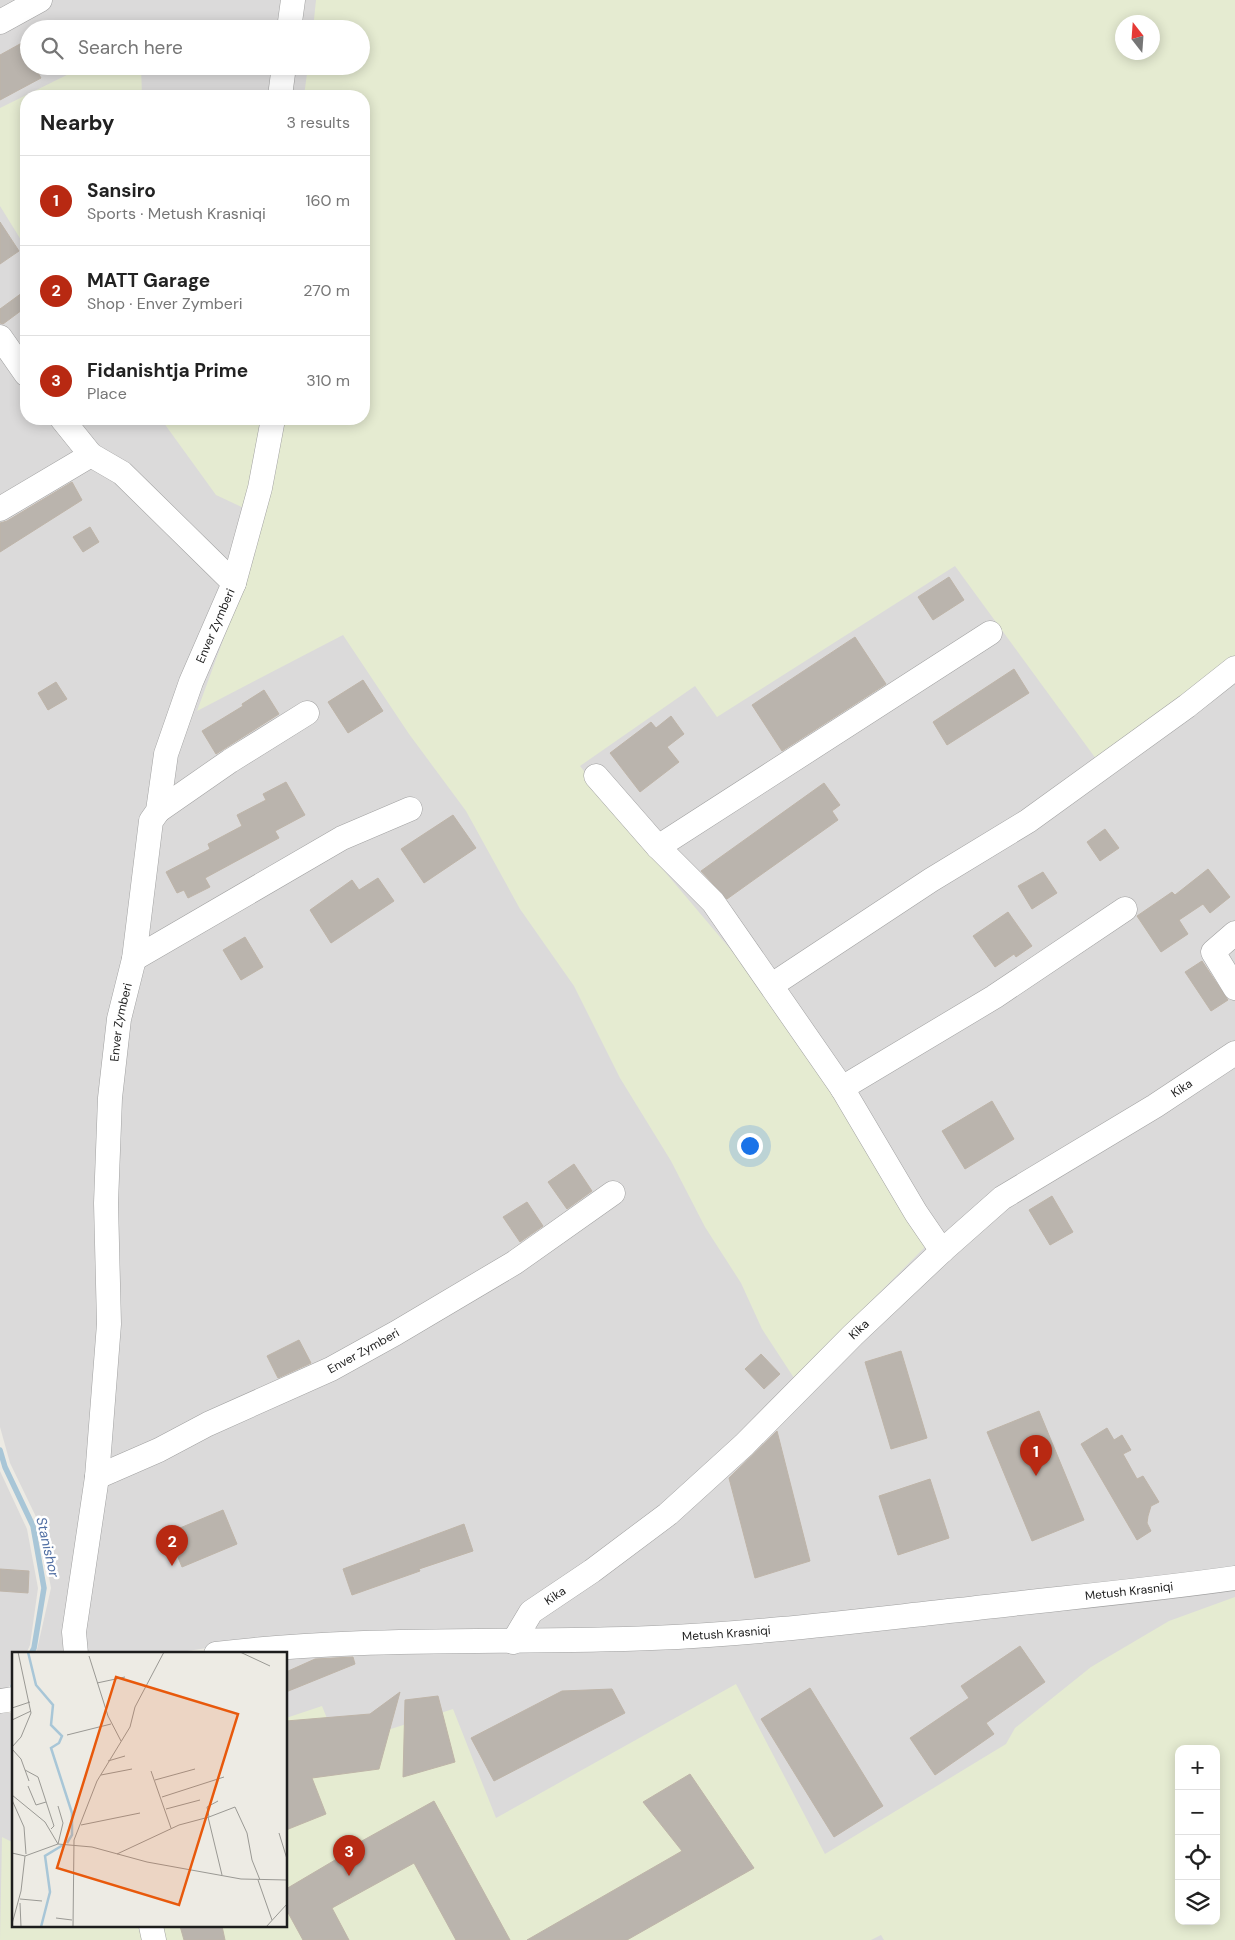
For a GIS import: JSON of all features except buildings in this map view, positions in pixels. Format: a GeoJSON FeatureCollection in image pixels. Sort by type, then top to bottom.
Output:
{"type":"FeatureCollection","features":[{"type":"Feature","properties":{"kind":"street"},"geometry":{"type":"LineString","coordinates":[[0,22],[40,0]]}},
{"type":"Feature","properties":{"kind":"street"},"geometry":{"type":"LineString","coordinates":[[290,20],[293,0]]}},
{"type":"Feature","properties":{"kind":"street"},"geometry":{"type":"LineString","coordinates":[[281,90],[283,75]]}},
{"type":"Feature","properties":{"kind":"street"},"geometry":{"type":"LineString","coordinates":[[0,338],[20,366]]}},
{"type":"Feature","properties":{"kind":"street","name":"Enver Zymberi"},"geometry":{"type":"LineString","coordinates":[[67,425],[91,455],[122,473],[234,583]]}},
{"type":"Feature","properties":{"kind":"street","name":"Enver Zymberi"},"geometry":{"type":"LineString","coordinates":[[76,1652],[74,1632],[97,1477],[110,1324],[106,1203],[110,1098],[119,1019],[134,959],[152,821],[158,811],[166,754],[191,682],[234,583],[260,488],[272,425]]}},
{"type":"Feature","properties":{"kind":"street"},"geometry":{"type":"LineString","coordinates":[[0,509],[91,455]]}},
{"type":"Feature","properties":{"kind":"street"},"geometry":{"type":"LineString","coordinates":[[658,847],[990,633]]}},
{"type":"Feature","properties":{"kind":"street"},"geometry":{"type":"LineString","coordinates":[[772,985],[931,880],[1028,821],[1187,706],[1235,668]]}},
{"type":"Feature","properties":{"kind":"street"},"geometry":{"type":"LineString","coordinates":[[158,811],[230,760],[307,713]]}},
{"type":"Feature","properties":{"kind":"street"},"geometry":{"type":"LineString","coordinates":[[596,776],[658,847],[713,902],[842,1088],[911,1205],[942,1251]]}},
{"type":"Feature","properties":{"kind":"street"},"geometry":{"type":"LineString","coordinates":[[134,959],[342,838],[410,809]]}},
{"type":"Feature","properties":{"kind":"street"},"geometry":{"type":"LineString","coordinates":[[842,1088],[994,997],[1125,909]]}},
{"type":"Feature","properties":{"kind":"street"},"geometry":{"type":"LineString","coordinates":[[1235,934],[1213,952],[1235,988]]}},
{"type":"Feature","properties":{"kind":"street","name":"Kika"},"geometry":{"type":"LineString","coordinates":[[513,1642],[531,1612],[592,1571],[668,1514],[744,1445],[846,1341],[1002,1198],[1162,1102],[1235,1053]]}},
{"type":"Feature","properties":{"kind":"street","name":"Enver Zymberi"},"geometry":{"type":"LineString","coordinates":[[97,1477],[159,1450],[208,1424],[331,1369],[388,1338],[514,1263],[613,1193]]}},
{"type":"Feature","properties":{"kind":"street","name":"Metush Krasniqi"},"geometry":{"type":"LineString","coordinates":[[232,1652],[265,1648],[355,1643],[513,1642],[655,1638],[811,1626],[1235,1578]]}},
{"type":"Feature","properties":{"kind":"shaded area"},"geometry":{"type":"Polygon","coordinates":[[[0,0],[1235,0],[1235,1570],[657,1631],[267,1639],[180,1652],[36,1652],[51,1588],[39,1523],[10,1463],[0,1427],[0,0]]]}},
{"type":"Feature","properties":{"kind":"shaded area"},"geometry":{"type":"Polygon","coordinates":[[[0,1471],[27,1529],[38,1588],[30,1645],[27,1652],[12,1652],[12,1681],[9,1687],[0,1694],[0,1471]]]}},
{"type":"Feature","properties":{"kind":"shaded area"},"geometry":{"type":"Polygon","coordinates":[[[1235,1586],[1235,1940],[0,1940],[0,1713],[12,1713],[12,1928],[288,1928],[288,1655],[1235,1586]]]}},
{"type":"Feature","properties":{"kind":"green space"},"geometry":{"type":"Polygon","coordinates":[[[316,0],[1235,0],[1235,659],[1099,763],[955,566],[717,717],[695,686],[580,766],[660,866],[764,989],[841,1102],[928,1244],[794,1378],[762,1329],[741,1283],[705,1227],[671,1161],[620,1078],[574,986],[520,909],[466,811],[409,734],[343,635],[197,711],[254,556],[263,517],[216,495],[165,425],[370,425],[370,90],[305,90],[307,75],[370,75],[370,20],[314,20],[316,0]]]}},
{"type":"Feature","properties":{"kind":"green space"},"geometry":{"type":"Polygon","coordinates":[[[67,75],[141,75],[142,90],[36,90],[67,75]]]}},
{"type":"Feature","properties":{"kind":"green space"},"geometry":{"type":"Polygon","coordinates":[[[20,98],[20,238],[0,206],[0,108],[20,98]]]}},
{"type":"Feature","properties":{"kind":"green space"},"geometry":{"type":"Polygon","coordinates":[[[1235,1597],[1235,1940],[884,1940],[881,1935],[871,1940],[0,1940],[2,1837],[12,1842],[12,1928],[288,1928],[288,1717],[322,1706],[338,1746],[453,1709],[496,1818],[736,1684],[825,1854],[1006,1744],[1015,1728],[1091,1667],[1169,1621],[1235,1597]]]}},
{"type":"Feature","properties":{"kind":"waterway","name":"Stanishor"},"geometry":{"type":"LineString","coordinates":[[0,1450],[5,1467],[33,1526],[44,1588],[32,1652]]}},
{"type":"Feature","properties":{"kind":"place","name":"Sansiro"},"geometry":{"type":"Point","coordinates":[1036,1476]}},
{"type":"Feature","properties":{"kind":"place","name":"MATT Garage"},"geometry":{"type":"Point","coordinates":[172,1566]}},
{"type":"Feature","properties":{"kind":"place","name":"Fidanishtja Prime"},"geometry":{"type":"Point","coordinates":[349,1876]}}]}
